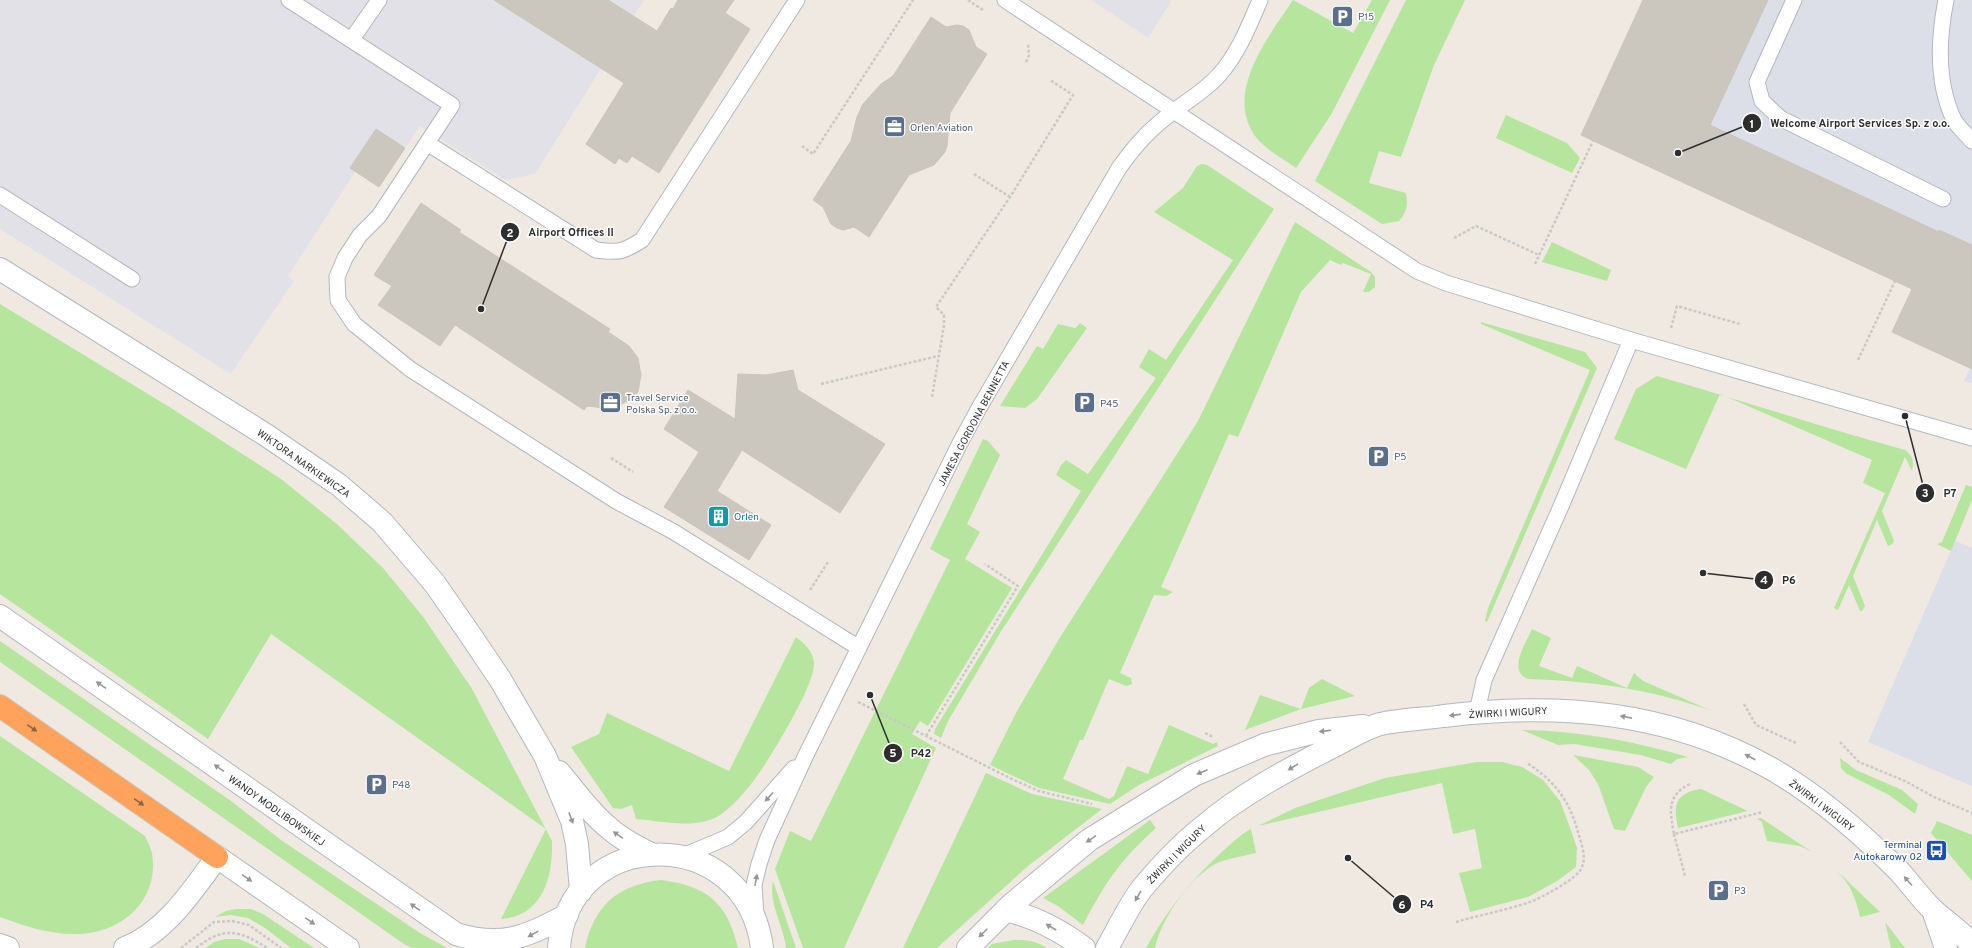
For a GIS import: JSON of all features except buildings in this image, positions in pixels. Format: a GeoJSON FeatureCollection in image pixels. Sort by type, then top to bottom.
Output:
{"type":"FeatureCollection","features":[{"type":"Feature","properties":{"kind":"highway"},"geometry":{"type":"LineString","coordinates":[[0,706],[216,857]]}},
{"type":"Feature","properties":{"kind":"main road","name":"WIKTORA NARKIEWICZA"},"geometry":{"type":"LineString","coordinates":[[0,269],[266,435],[339,485],[382,522],[435,584],[500,680],[545,756],[572,821],[577,844],[581,891]]}},
{"type":"Feature","properties":{"kind":"main road","name":"WANDY MODLIBOWSKIEJ"},"geometry":{"type":"LineString","coordinates":[[0,616],[133,707],[353,864],[456,934],[478,943],[498,945],[508,944],[528,936],[567,915]]}},
{"type":"Feature","properties":{"kind":"main road","name":"ŻWIRKI I WIGURY"},"geometry":{"type":"LineString","coordinates":[[1107,948],[1143,888],[1203,826],[1237,802],[1301,762],[1378,725],[1478,712],[1557,710],[1612,714],[1657,723],[1700,736],[1740,752],[1801,786],[1858,831],[1901,874],[1933,910],[1970,941]]}},
{"type":"Feature","properties":{"kind":"main road"},"geometry":{"type":"LineString","coordinates":[[968,948],[1006,910],[1089,840],[1194,775],[1264,745],[1319,731],[1378,725]]}},
{"type":"Feature","properties":{"kind":"main road","name":"WIKTORA NARKIEWICZA"},"geometry":{"type":"LineString","coordinates":[[545,756],[593,813],[609,828],[651,854]]}},
{"type":"Feature","properties":{"kind":"main road"},"geometry":{"type":"LineString","coordinates":[[559,948],[567,915],[581,891],[604,870],[633,857],[651,854],[683,856],[711,868],[726,878],[742,894],[756,919],[762,948]]}},
{"type":"Feature","properties":{"kind":"main road"},"geometry":{"type":"LineString","coordinates":[[125,948],[148,935],[167,919],[187,897],[216,857],[348,948]]}},
{"type":"Feature","properties":{"kind":"main road"},"geometry":{"type":"LineString","coordinates":[[1006,910],[1023,914],[1046,924],[1084,948]]}},
{"type":"Feature","properties":{"kind":"main road","name":"ŻWIRKI I WIGURY"},"geometry":{"type":"LineString","coordinates":[[1933,910],[1946,948]]}},
{"type":"Feature","properties":{"kind":"main road"},"geometry":{"type":"LineString","coordinates":[[0,945],[8,948]]}},
{"type":"Feature","properties":{"kind":"lane"},"geometry":{"type":"LineString","coordinates":[[289,0],[352,39],[452,105],[379,216],[360,235],[345,258],[339,271],[337,277],[338,300],[354,324],[410,369],[616,501],[674,532],[859,648]]}},
{"type":"Feature","properties":{"kind":"lane"},"geometry":{"type":"LineString","coordinates":[[352,39],[379,0]]}},
{"type":"Feature","properties":{"kind":"lane"},"geometry":{"type":"LineString","coordinates":[[427,143],[596,250],[612,252],[625,251],[642,240],[797,0]]}},
{"type":"Feature","properties":{"kind":"lane"},"geometry":{"type":"LineString","coordinates":[[1005,0],[1063,39],[1175,110],[1417,271],[1446,283],[1631,340],[1972,438]]}},
{"type":"Feature","properties":{"kind":"lane","name":"JAMESA GORDONA BENNETTA"},"geometry":{"type":"LineString","coordinates":[[756,919],[754,885],[767,840],[805,757],[960,444],[1035,310],[1120,168],[1138,142],[1175,110],[1203,92],[1220,75],[1233,55],[1260,0]]}},
{"type":"Feature","properties":{"kind":"lane"},"geometry":{"type":"LineString","coordinates":[[1794,0],[1758,82],[1762,101],[1780,118],[1943,199]]}},
{"type":"Feature","properties":{"kind":"lane"},"geometry":{"type":"LineString","coordinates":[[1946,0],[1941,27],[1939,56],[1944,89],[1955,121],[1972,141]]}},
{"type":"Feature","properties":{"kind":"lane"},"geometry":{"type":"LineString","coordinates":[[0,195],[132,279]]}},
{"type":"Feature","properties":{"kind":"lane"},"geometry":{"type":"LineString","coordinates":[[1478,712],[1484,680],[1562,504],[1631,340]]}},
{"type":"Feature","properties":{"kind":"lane","name":"JAMESA GORDONA BENNETTA"},"geometry":{"type":"LineString","coordinates":[[683,856],[728,837],[746,822],[805,757]]}},
{"type":"Feature","properties":{"kind":"path"},"geometry":{"type":"LineString","coordinates":[[802,146],[813,154],[913,0]]}},
{"type":"Feature","properties":{"kind":"path"},"geometry":{"type":"LineString","coordinates":[[932,397],[944,325],[944,315],[936,307],[1010,197],[1073,96],[1050,80]]}},
{"type":"Feature","properties":{"kind":"path"},"geometry":{"type":"LineString","coordinates":[[1535,264],[1593,141]]}},
{"type":"Feature","properties":{"kind":"path"},"geometry":{"type":"LineString","coordinates":[[974,174],[1010,197]]}},
{"type":"Feature","properties":{"kind":"path"},"geometry":{"type":"LineString","coordinates":[[1454,238],[1476,226],[1539,255]]}},
{"type":"Feature","properties":{"kind":"path"},"geometry":{"type":"LineString","coordinates":[[1858,360],[1895,281]]}},
{"type":"Feature","properties":{"kind":"path"},"geometry":{"type":"LineString","coordinates":[[1671,329],[1677,306],[1740,324]]}},
{"type":"Feature","properties":{"kind":"path"},"geometry":{"type":"LineString","coordinates":[[821,384],[938,356]]}},
{"type":"Feature","properties":{"kind":"path"},"geometry":{"type":"LineString","coordinates":[[611,458],[633,472]]}},
{"type":"Feature","properties":{"kind":"path"},"geometry":{"type":"LineString","coordinates":[[926,736],[1018,586],[985,564]]}},
{"type":"Feature","properties":{"kind":"path"},"geometry":{"type":"LineString","coordinates":[[838,692],[1039,791],[1096,805]]}},
{"type":"Feature","properties":{"kind":"path"},"geometry":{"type":"LineString","coordinates":[[1744,704],[1756,725],[1796,742]]}},
{"type":"Feature","properties":{"kind":"path"},"geometry":{"type":"LineString","coordinates":[[1840,742],[1860,762],[1905,781],[1934,797],[1972,813]]}},
{"type":"Feature","properties":{"kind":"path"},"geometry":{"type":"LineString","coordinates":[[1456,922],[1531,902],[1576,877],[1583,866],[1582,846],[1577,826],[1563,796],[1546,777],[1527,763]]}},
{"type":"Feature","properties":{"kind":"path"},"geometry":{"type":"LineString","coordinates":[[1685,876],[1670,812],[1672,801],[1678,792],[1690,784]]}},
{"type":"Feature","properties":{"kind":"path"},"geometry":{"type":"LineString","coordinates":[[1674,834],[1763,812]]}},
{"type":"Feature","properties":{"kind":"path"},"geometry":{"type":"LineString","coordinates":[[181,948],[214,922],[232,921],[249,925],[281,948]]}},
{"type":"Feature","properties":{"kind":"path"},"geometry":{"type":"LineString","coordinates":[[196,948],[216,935],[233,933],[247,935],[267,948]]}},
{"type":"Feature","properties":{"kind":"shaded area"},"geometry":{"type":"Polygon","coordinates":[[[0,0],[644,0],[535,174],[505,180],[420,126],[405,148],[376,129],[350,168],[355,172],[288,276],[294,281],[231,374],[0,229],[0,0]]]}},
{"type":"Feature","properties":{"kind":"shaded area"},"geometry":{"type":"Polygon","coordinates":[[[1091,0],[1172,0],[1148,38],[1091,0]]]}},
{"type":"Feature","properties":{"kind":"shaded area"},"geometry":{"type":"Polygon","coordinates":[[[1643,0],[1972,0],[1972,383],[1964,381],[1970,368],[1892,332],[1912,289],[1581,135],[1643,0]]]}},
{"type":"Feature","properties":{"kind":"shaded area"},"geometry":{"type":"Polygon","coordinates":[[[1955,541],[1972,548],[1972,786],[1868,742],[1955,541]]]}},
{"type":"Feature","properties":{"kind":"green space"},"geometry":{"type":"Polygon","coordinates":[[[1293,0],[1353,33],[1372,0],[1390,0],[1332,113],[1296,168],[1269,149],[1255,136],[1247,119],[1244,101],[1247,83],[1253,65],[1262,47],[1293,0]]]}},
{"type":"Feature","properties":{"kind":"green space"},"geometry":{"type":"Polygon","coordinates":[[[1406,0],[1465,0],[1434,65],[1401,157],[1379,151],[1369,183],[1406,193],[1407,201],[1404,215],[1399,221],[1382,224],[1315,181],[1406,0]]]}},
{"type":"Feature","properties":{"kind":"green space"},"geometry":{"type":"Polygon","coordinates":[[[1506,115],[1567,143],[1580,158],[1572,173],[1496,138],[1506,115]]]}},
{"type":"Feature","properties":{"kind":"green space"},"geometry":{"type":"Polygon","coordinates":[[[1202,164],[1207,165],[1274,209],[1000,633],[948,721],[941,738],[934,734],[935,729],[1081,491],[1056,475],[1061,465],[1066,460],[1088,474],[1156,378],[1139,367],[1149,349],[1166,360],[1233,260],[1154,212],[1183,188],[1197,166],[1202,164]]]}},
{"type":"Feature","properties":{"kind":"green space"},"geometry":{"type":"Polygon","coordinates":[[[1295,222],[1371,272],[1375,277],[1375,287],[1369,292],[1363,292],[1371,274],[1343,263],[1341,265],[1330,260],[1301,292],[1238,437],[1229,434],[1161,587],[1173,592],[1166,596],[1154,595],[1120,673],[1131,678],[1132,684],[1126,686],[1109,679],[1083,740],[1080,740],[1063,779],[1109,799],[1114,796],[1127,766],[1148,774],[1169,725],[1213,744],[1217,742],[1218,746],[1139,785],[1110,804],[1039,788],[990,765],[1017,711],[1059,639],[1198,421],[1295,222]]]}},
{"type":"Feature","properties":{"kind":"green space"},"geometry":{"type":"Polygon","coordinates":[[[1552,242],[1611,270],[1607,281],[1542,262],[1552,242]]]}},
{"type":"Feature","properties":{"kind":"green space"},"geometry":{"type":"Polygon","coordinates":[[[0,304],[171,408],[281,479],[338,525],[383,568],[424,618],[472,689],[545,829],[271,634],[208,739],[0,594],[0,304]]]}},
{"type":"Feature","properties":{"kind":"green space"},"geometry":{"type":"Polygon","coordinates":[[[1481,322],[1585,352],[1597,368],[1487,622],[1485,621],[1488,608],[1590,370],[1481,324],[1481,322]]]}},
{"type":"Feature","properties":{"kind":"green space"},"geometry":{"type":"Polygon","coordinates":[[[1080,323],[1087,328],[1037,399],[1025,408],[1000,406],[1037,346],[1043,349],[1058,324],[1075,328],[1080,323]]]}},
{"type":"Feature","properties":{"kind":"green space"},"geometry":{"type":"Polygon","coordinates":[[[1657,376],[1720,395],[1686,469],[1614,439],[1636,389],[1657,376]]]}},
{"type":"Feature","properties":{"kind":"green space"},"geometry":{"type":"Polygon","coordinates":[[[1726,396],[1905,450],[1910,454],[1913,462],[1912,471],[1905,457],[1882,511],[1894,541],[1888,546],[1877,520],[1853,576],[1865,606],[1862,611],[1860,611],[1849,585],[1838,610],[1834,608],[1885,493],[1863,483],[1872,460],[1726,396]]]}},
{"type":"Feature","properties":{"kind":"green space"},"geometry":{"type":"Polygon","coordinates":[[[983,439],[988,441],[1000,455],[967,524],[980,532],[965,559],[1012,588],[928,726],[920,721],[912,734],[936,748],[844,948],[803,948],[775,869],[790,831],[811,841],[950,560],[930,549],[983,439]]]}},
{"type":"Feature","properties":{"kind":"green space"},"geometry":{"type":"Polygon","coordinates":[[[1966,485],[1972,487],[1972,500],[1951,551],[1937,544],[1942,542],[1966,485]]]}},
{"type":"Feature","properties":{"kind":"green space"},"geometry":{"type":"Polygon","coordinates":[[[1532,629],[1551,638],[1539,666],[1572,678],[1577,666],[1627,688],[1634,673],[1643,681],[1712,711],[1667,697],[1598,684],[1528,679],[1522,675],[1519,670],[1518,663],[1532,629]]]}},
{"type":"Feature","properties":{"kind":"green space"},"geometry":{"type":"Polygon","coordinates":[[[796,637],[808,648],[812,655],[814,663],[813,673],[801,703],[764,767],[734,804],[717,817],[698,823],[677,823],[636,819],[632,805],[621,809],[613,808],[571,747],[599,734],[607,713],[729,771],[796,637]]]}},
{"type":"Feature","properties":{"kind":"green space"},"geometry":{"type":"Polygon","coordinates":[[[0,641],[231,801],[281,840],[420,933],[447,948],[412,948],[404,944],[0,662],[0,641]]]}},
{"type":"Feature","properties":{"kind":"green space"},"geometry":{"type":"Polygon","coordinates":[[[1322,679],[1355,696],[1301,709],[1309,688],[1322,679]]]}},
{"type":"Feature","properties":{"kind":"green space"},"geometry":{"type":"Polygon","coordinates":[[[1260,695],[1301,709],[1245,730],[1260,695]]]}},
{"type":"Feature","properties":{"kind":"green space"},"geometry":{"type":"Polygon","coordinates":[[[1522,730],[1565,732],[1606,738],[1647,746],[1688,757],[1677,759],[1671,764],[1641,755],[1574,744],[1558,745],[1522,730]]]}},
{"type":"Feature","properties":{"kind":"green space"},"geometry":{"type":"Polygon","coordinates":[[[0,736],[145,836],[152,853],[153,870],[150,886],[143,900],[133,912],[121,921],[107,929],[91,933],[64,934],[36,929],[0,917],[0,736]]]}},
{"type":"Feature","properties":{"kind":"green space"},"geometry":{"type":"Polygon","coordinates":[[[1573,755],[1638,767],[1654,777],[1646,787],[1625,831],[1614,829],[1598,784],[1589,770],[1573,755]]]}},
{"type":"Feature","properties":{"kind":"green space"},"geometry":{"type":"Polygon","coordinates":[[[1840,758],[1856,770],[1902,790],[1918,804],[1915,814],[1889,795],[1847,774],[1841,768],[1840,758]]]}},
{"type":"Feature","properties":{"kind":"green space"},"geometry":{"type":"Polygon","coordinates":[[[1477,762],[1502,762],[1522,767],[1543,780],[1560,801],[1577,848],[1576,867],[1557,881],[1528,897],[1470,912],[1459,873],[1482,868],[1475,829],[1453,834],[1442,783],[1258,826],[1295,808],[1385,778],[1477,762]]]}},
{"type":"Feature","properties":{"kind":"green space"},"geometry":{"type":"Polygon","coordinates":[[[986,773],[1032,794],[1102,809],[1028,866],[937,948],[903,948],[986,773]]]}},
{"type":"Feature","properties":{"kind":"green space"},"geometry":{"type":"Polygon","coordinates":[[[1701,789],[1748,811],[1678,828],[1676,820],[1676,807],[1678,801],[1686,794],[1701,789]]]}},
{"type":"Feature","properties":{"kind":"green space"},"geometry":{"type":"Polygon","coordinates":[[[1757,818],[1761,818],[1812,852],[1800,846],[1767,841],[1762,822],[1757,818]]]}},
{"type":"Feature","properties":{"kind":"green space"},"geometry":{"type":"Polygon","coordinates":[[[1150,820],[1156,828],[1132,851],[1114,873],[1106,884],[1083,925],[1058,906],[1043,898],[1150,820]]]}},
{"type":"Feature","properties":{"kind":"green space"},"geometry":{"type":"Polygon","coordinates":[[[1937,821],[1972,835],[1972,881],[1931,833],[1937,821]]]}},
{"type":"Feature","properties":{"kind":"green space"},"geometry":{"type":"Polygon","coordinates":[[[546,829],[552,841],[552,855],[547,881],[543,892],[527,911],[515,916],[501,919],[546,829]]]}},
{"type":"Feature","properties":{"kind":"green space"},"geometry":{"type":"Polygon","coordinates":[[[1251,829],[1256,853],[1231,858],[1217,863],[1207,869],[1191,884],[1201,872],[1240,836],[1251,829]]]}},
{"type":"Feature","properties":{"kind":"green space"},"geometry":{"type":"Polygon","coordinates":[[[1837,871],[1880,912],[1860,917],[1852,892],[1846,881],[1837,871]]]}},
{"type":"Feature","properties":{"kind":"green space"},"geometry":{"type":"Polygon","coordinates":[[[661,880],[691,887],[703,892],[713,899],[728,919],[738,948],[585,948],[589,933],[595,920],[610,900],[620,892],[632,887],[661,880]]]}},
{"type":"Feature","properties":{"kind":"green space"},"geometry":{"type":"Polygon","coordinates":[[[773,881],[796,948],[786,948],[785,940],[774,906],[772,889],[773,881]]]}},
{"type":"Feature","properties":{"kind":"green space"},"geometry":{"type":"Polygon","coordinates":[[[1181,896],[1163,924],[1155,948],[1146,948],[1171,908],[1181,896]]]}},
{"type":"Feature","properties":{"kind":"green space"},"geometry":{"type":"Polygon","coordinates":[[[251,909],[263,914],[314,948],[291,948],[265,928],[248,918],[231,915],[215,917],[226,911],[251,909]]]}},
{"type":"Feature","properties":{"kind":"green space"},"geometry":{"type":"Polygon","coordinates":[[[1885,922],[1905,948],[1891,948],[1885,922]]]}},
{"type":"Feature","properties":{"kind":"green space"},"geometry":{"type":"Polygon","coordinates":[[[225,939],[239,939],[260,948],[206,948],[214,942],[225,939]]]}},
{"type":"Feature","properties":{"kind":"green space"},"geometry":{"type":"Polygon","coordinates":[[[1014,940],[1031,941],[1047,948],[988,948],[992,944],[1014,940]]]}},
{"type":"Feature","properties":{"kind":"place","name":"P15"},"geometry":{"type":"Point","coordinates":[1343,16]}},
{"type":"Feature","properties":{"kind":"place","name":"Orlen Aviation"},"geometry":{"type":"Point","coordinates":[895,127]}},
{"type":"Feature","properties":{"kind":"place","name":"Welcome Airport Services Sp. z o.o."},"geometry":{"type":"Point","coordinates":[1678,153]}},
{"type":"Feature","properties":{"kind":"place","name":"Airport Offices II"},"geometry":{"type":"Point","coordinates":[481,309]}},
{"type":"Feature","properties":{"kind":"place","name":"Travel Service Polska Sp. z o.o."},"geometry":{"type":"Point","coordinates":[611,403]}},
{"type":"Feature","properties":{"kind":"place","name":"P45"},"geometry":{"type":"Point","coordinates":[1085,403]}},
{"type":"Feature","properties":{"kind":"place","name":"P7"},"geometry":{"type":"Point","coordinates":[1905,416]}},
{"type":"Feature","properties":{"kind":"place","name":"P5"},"geometry":{"type":"Point","coordinates":[1379,456]}},
{"type":"Feature","properties":{"kind":"place","name":"Orlen"},"geometry":{"type":"Point","coordinates":[718,516]}},
{"type":"Feature","properties":{"kind":"place","name":"P6"},"geometry":{"type":"Point","coordinates":[1703,573]}},
{"type":"Feature","properties":{"kind":"place","name":"P42"},"geometry":{"type":"Point","coordinates":[870,695]}},
{"type":"Feature","properties":{"kind":"place","name":"P48"},"geometry":{"type":"Point","coordinates":[377,784]}},
{"type":"Feature","properties":{"kind":"place","name":"Terminal Autokarowy 02"},"geometry":{"type":"Point","coordinates":[1937,850]}},
{"type":"Feature","properties":{"kind":"place","name":"P4"},"geometry":{"type":"Point","coordinates":[1348,858]}},
{"type":"Feature","properties":{"kind":"place","name":"P3"},"geometry":{"type":"Point","coordinates":[1718,890]}}]}
